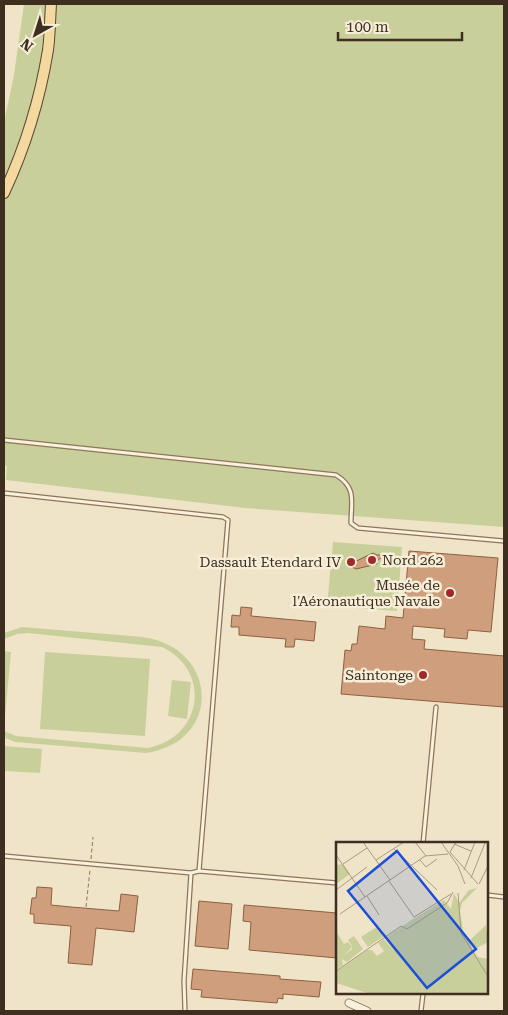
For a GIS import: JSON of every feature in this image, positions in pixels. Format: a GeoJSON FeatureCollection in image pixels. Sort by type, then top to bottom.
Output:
{"type":"FeatureCollection","features":[{"type":"Feature","properties":{"kind":"main road"},"geometry":{"type":"LineString","coordinates":[[4,193],[41,87],[48,48],[51,4]]}},
{"type":"Feature","properties":{"kind":"street"},"geometry":{"type":"LineString","coordinates":[[349,1003],[367,1011]]}},
{"type":"Feature","properties":{"kind":"lane"},"geometry":{"type":"LineString","coordinates":[[4,440],[336,474],[346,481],[351,490],[351,523],[358,528],[504,540]]}},
{"type":"Feature","properties":{"kind":"lane"},"geometry":{"type":"LineString","coordinates":[[4,493],[223,517],[228,520],[199,872]]}},
{"type":"Feature","properties":{"kind":"lane"},"geometry":{"type":"LineString","coordinates":[[423,842],[436,707]]}},
{"type":"Feature","properties":{"kind":"lane"},"geometry":{"type":"LineString","coordinates":[[4,856],[191,873],[199,872],[336,883]]}},
{"type":"Feature","properties":{"kind":"lane"},"geometry":{"type":"LineString","coordinates":[[185,1011],[184,981],[191,873]]}},
{"type":"Feature","properties":{"kind":"lane"},"geometry":{"type":"LineString","coordinates":[[488,895],[504,897]]}},
{"type":"Feature","properties":{"kind":"lane"},"geometry":{"type":"LineString","coordinates":[[421,1011],[423,995]]}},
{"type":"Feature","properties":{"kind":"path"},"geometry":{"type":"LineString","coordinates":[[86,907],[93,837]]}},
{"type":"Feature","properties":{"kind":"green space"},"geometry":{"type":"Polygon","coordinates":[[[24,4],[504,4],[504,527],[245,508],[6,480],[7,466],[4,466],[4,122],[14,75],[24,4]]]}},
{"type":"Feature","properties":{"kind":"green space"},"geometry":{"type":"Polygon","coordinates":[[[333,542],[402,547],[397,611],[327,606],[333,542]]]}},
{"type":"Feature","properties":{"kind":"green space"},"geometry":{"type":"Polygon","coordinates":[[[22,627],[143,637],[168,645],[186,658],[198,676],[202,695],[199,714],[189,732],[171,745],[146,753],[15,742],[5,738],[4,731],[16,736],[148,748],[166,741],[180,731],[190,718],[194,702],[194,687],[189,671],[178,658],[162,647],[28,633],[17,634],[4,639],[4,633],[22,627]]]}},
{"type":"Feature","properties":{"kind":"green space"},"geometry":{"type":"Polygon","coordinates":[[[4,651],[11,652],[5,716],[4,715],[4,651]]]}},
{"type":"Feature","properties":{"kind":"green space"},"geometry":{"type":"Polygon","coordinates":[[[45,652],[150,659],[145,736],[40,729],[45,652]]]}},
{"type":"Feature","properties":{"kind":"green space"},"geometry":{"type":"Polygon","coordinates":[[[172,680],[191,682],[187,719],[168,716],[172,680]]]}},
{"type":"Feature","properties":{"kind":"green space"},"geometry":{"type":"Polygon","coordinates":[[[4,746],[42,749],[40,773],[4,771],[4,746]]]}},
{"type":"Feature","properties":{"kind":"building"},"geometry":{"type":"Polygon","coordinates":[[[409,551],[498,558],[491,632],[468,630],[467,639],[444,637],[445,629],[413,626],[412,639],[425,640],[424,649],[504,656],[504,707],[341,694],[345,650],[351,651],[352,644],[357,644],[359,626],[385,629],[386,616],[403,618],[409,551]]]}},
{"type":"Feature","properties":{"kind":"building"},"geometry":{"type":"Polygon","coordinates":[[[373,553],[384,555],[376,562],[377,564],[356,569],[348,565],[373,553]]]}},
{"type":"Feature","properties":{"kind":"building"},"geometry":{"type":"Polygon","coordinates":[[[241,607],[252,608],[251,616],[316,622],[314,641],[295,639],[294,647],[285,647],[286,639],[239,635],[239,627],[231,627],[232,615],[240,616],[241,607]]]}},
{"type":"Feature","properties":{"kind":"building"},"geometry":{"type":"Polygon","coordinates":[[[37,887],[52,888],[51,905],[71,907],[119,911],[121,894],[138,896],[134,932],[96,928],[92,965],[68,963],[71,926],[34,923],[34,914],[30,914],[32,898],[36,898],[37,887]]]}},
{"type":"Feature","properties":{"kind":"building"},"geometry":{"type":"Polygon","coordinates":[[[199,901],[232,904],[228,949],[195,946],[199,901]]]}},
{"type":"Feature","properties":{"kind":"building"},"geometry":{"type":"Polygon","coordinates":[[[244,905],[336,913],[336,958],[249,950],[251,922],[243,921],[244,905]]]}},
{"type":"Feature","properties":{"kind":"building"},"geometry":{"type":"Polygon","coordinates":[[[193,969],[280,976],[280,979],[321,982],[319,997],[283,994],[283,999],[278,998],[277,1003],[201,997],[202,990],[191,989],[193,969]]]}},
{"type":"Feature","properties":{"kind":"place","name":"Nord 262"},"geometry":{"type":"Point","coordinates":[372,560]}},
{"type":"Feature","properties":{"kind":"place","name":"Dassault Etendard IV"},"geometry":{"type":"Point","coordinates":[351,562]}},
{"type":"Feature","properties":{"kind":"place","name":"Musée de l'Aéronautique Navale"},"geometry":{"type":"Point","coordinates":[450,593]}},
{"type":"Feature","properties":{"kind":"place","name":"Saintonge"},"geometry":{"type":"Point","coordinates":[423,675]}}]}
